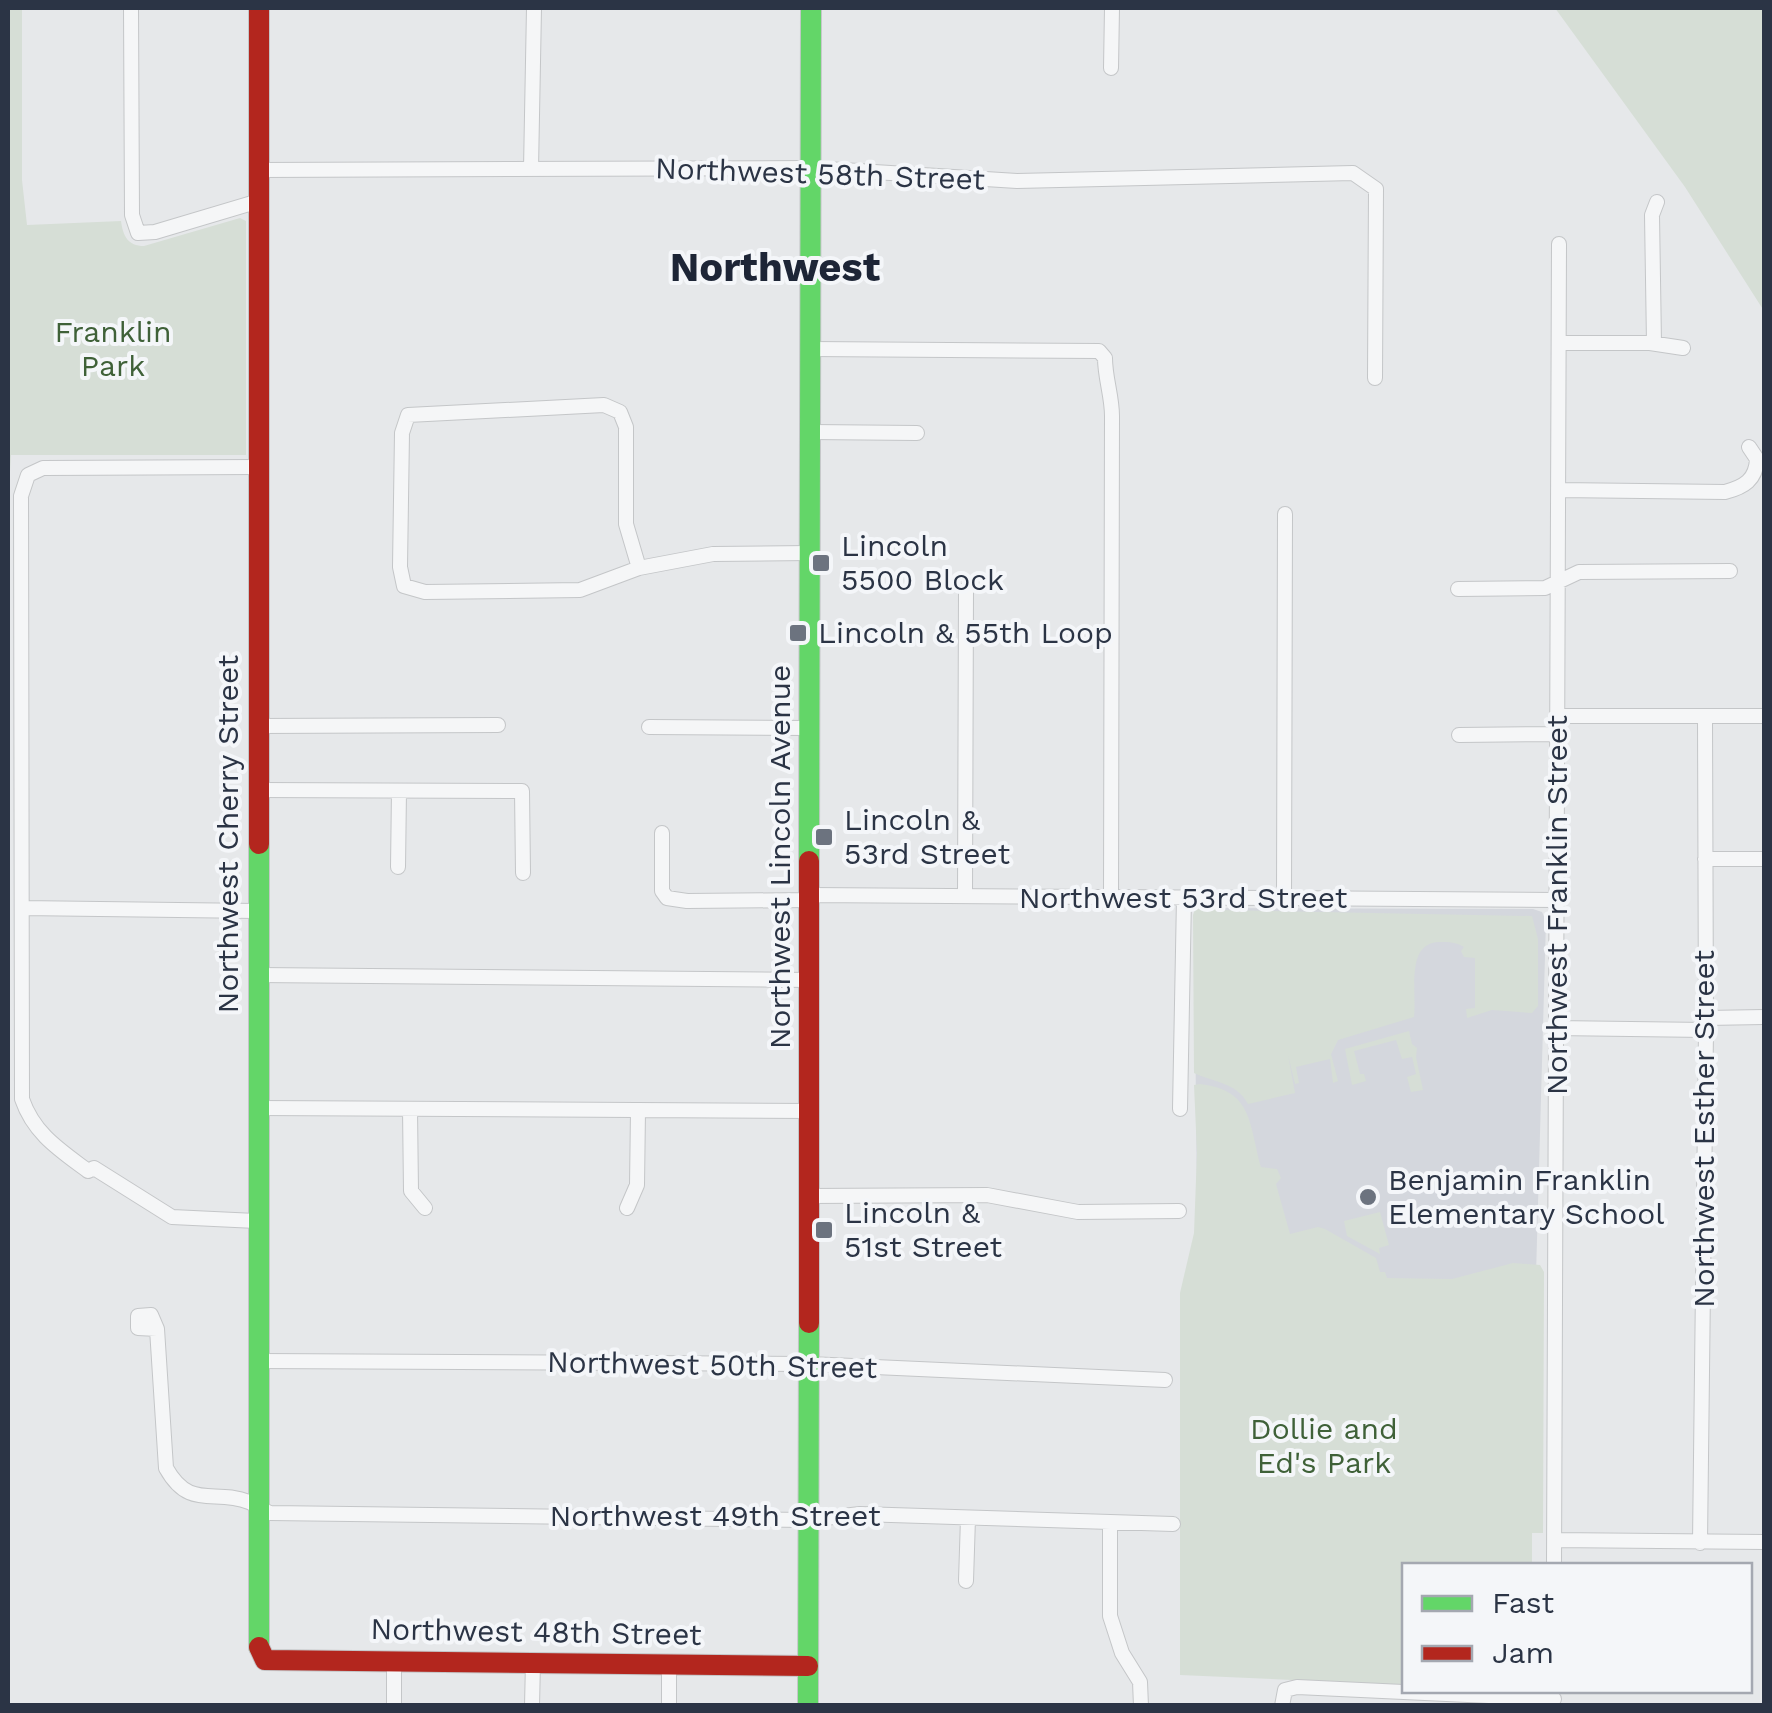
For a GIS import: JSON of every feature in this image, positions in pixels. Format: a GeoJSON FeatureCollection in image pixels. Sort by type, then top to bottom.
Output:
{"type":"FeatureCollection","features":[{"type":"Feature","properties":{"kind":"street"},"geometry":{"type":"LineString","coordinates":[[130,8],[132,215],[138,234],[259,201]]}},
{"type":"Feature","properties":{"kind":"street","name":"Northwest Cherry Street"},"geometry":{"type":"LineString","coordinates":[[258,8],[258,1640],[259,1652],[265,1660]]}},
{"type":"Feature","properties":{"kind":"street"},"geometry":{"type":"LineString","coordinates":[[531,169],[534,8]]}},
{"type":"Feature","properties":{"kind":"street","name":"Northwest Lincoln Avenue"},"geometry":{"type":"LineString","coordinates":[[808,1706],[811,8]]}},
{"type":"Feature","properties":{"kind":"street"},"geometry":{"type":"LineString","coordinates":[[1111,68],[1112,8]]}},
{"type":"Feature","properties":{"kind":"street","name":"Northwest 58th Street"},"geometry":{"type":"LineString","coordinates":[[259,170],[811,168],[1017,181],[1353,173],[1376,189],[1374,378]]}},
{"type":"Feature","properties":{"kind":"street"},"geometry":{"type":"LineString","coordinates":[[1654,343],[1652,215],[1657,202]]}},
{"type":"Feature","properties":{"kind":"street","name":"Northwest Franklin Street"},"geometry":{"type":"LineString","coordinates":[[1554,1563],[1559,244]]}},
{"type":"Feature","properties":{"kind":"street"},"geometry":{"type":"LineString","coordinates":[[1559,342],[1654,343],[1683,348]]}},
{"type":"Feature","properties":{"kind":"street"},"geometry":{"type":"LineString","coordinates":[[811,349],[1099,351],[1105,358],[1106,384],[1112,401],[1111,897]]}},
{"type":"Feature","properties":{"kind":"street"},"geometry":{"type":"LineString","coordinates":[[639,568],[626,524],[626,427],[620,412],[604,405],[408,415],[402,432],[400,567],[404,586],[425,592],[580,590],[639,568],[712,554],[810,554]]}},
{"type":"Feature","properties":{"kind":"street"},"geometry":{"type":"LineString","coordinates":[[811,432],[918,433]]}},
{"type":"Feature","properties":{"kind":"street"},"geometry":{"type":"LineString","coordinates":[[1559,490],[1733,490],[1743,486],[1756,470],[1757,459],[1749,447]]}},
{"type":"Feature","properties":{"kind":"street"},"geometry":{"type":"LineString","coordinates":[[258,1221],[172,1217],[94,1168],[88,1171],[42,1136],[22,1099],[21,496],[28,474],[43,468],[259,467]]}},
{"type":"Feature","properties":{"kind":"street"},"geometry":{"type":"LineString","coordinates":[[1284,898],[1285,514]]}},
{"type":"Feature","properties":{"kind":"street"},"geometry":{"type":"LineString","coordinates":[[1458,589],[1545,588],[1580,572],[1730,571]]}},
{"type":"Feature","properties":{"kind":"street"},"geometry":{"type":"LineString","coordinates":[[965,896],[966,590]]}},
{"type":"Feature","properties":{"kind":"street"},"geometry":{"type":"LineString","coordinates":[[1558,716],[1764,716]]}},
{"type":"Feature","properties":{"kind":"street","name":"Northwest Esther Street"},"geometry":{"type":"LineString","coordinates":[[1700,1543],[1705,716]]}},
{"type":"Feature","properties":{"kind":"street"},"geometry":{"type":"LineString","coordinates":[[258,726],[498,725]]}},
{"type":"Feature","properties":{"kind":"street"},"geometry":{"type":"LineString","coordinates":[[649,727],[810,728]]}},
{"type":"Feature","properties":{"kind":"street"},"geometry":{"type":"LineString","coordinates":[[1459,735],[1558,734]]}},
{"type":"Feature","properties":{"kind":"street"},"geometry":{"type":"LineString","coordinates":[[258,790],[522,792],[523,873]]}},
{"type":"Feature","properties":{"kind":"street"},"geometry":{"type":"LineString","coordinates":[[398,791],[398,868]]}},
{"type":"Feature","properties":{"kind":"street","name":"Northwest 53rd Street"},"geometry":{"type":"LineString","coordinates":[[662,833],[662,891],[667,898],[687,901],[965,896],[1556,900]]}},
{"type":"Feature","properties":{"kind":"street"},"geometry":{"type":"LineString","coordinates":[[1705,859],[1764,859]]}},
{"type":"Feature","properties":{"kind":"street"},"geometry":{"type":"LineString","coordinates":[[1180,1109],[1184,898]]}},
{"type":"Feature","properties":{"kind":"street"},"geometry":{"type":"LineString","coordinates":[[22,908],[258,911]]}},
{"type":"Feature","properties":{"kind":"street"},"geometry":{"type":"LineString","coordinates":[[258,976],[811,980]]}},
{"type":"Feature","properties":{"kind":"street"},"geometry":{"type":"LineString","coordinates":[[1555,1028],[1706,1024],[1764,1016]]}},
{"type":"Feature","properties":{"kind":"street"},"geometry":{"type":"LineString","coordinates":[[258,1108],[810,1111]]}},
{"type":"Feature","properties":{"kind":"street"},"geometry":{"type":"LineString","coordinates":[[410,1109],[411,1191],[425,1208]]}},
{"type":"Feature","properties":{"kind":"street"},"geometry":{"type":"LineString","coordinates":[[627,1208],[637,1184],[638,1111]]}},
{"type":"Feature","properties":{"kind":"street"},"geometry":{"type":"LineString","coordinates":[[810,1196],[987,1195],[1078,1212],[1179,1211]]}},
{"type":"Feature","properties":{"kind":"street","name":"Northwest 49th Street"},"geometry":{"type":"LineString","coordinates":[[157,1328],[166,1468],[176,1486],[196,1496],[251,1502],[258,1510],[270,1513],[808,1520],[860,1514],[1173,1524]]}},
{"type":"Feature","properties":{"kind":"street","name":"Northwest 50th Street"},"geometry":{"type":"LineString","coordinates":[[258,1361],[809,1364],[1165,1380]]}},
{"type":"Feature","properties":{"kind":"street"},"geometry":{"type":"LineString","coordinates":[[966,1581],[968,1518]]}},
{"type":"Feature","properties":{"kind":"street"},"geometry":{"type":"LineString","coordinates":[[1110,1522],[1110,1616],[1122,1653],[1140,1682],[1141,1706]]}},
{"type":"Feature","properties":{"kind":"street"},"geometry":{"type":"LineString","coordinates":[[1554,1540],[1764,1542]]}},
{"type":"Feature","properties":{"kind":"street","name":"Northwest 48th Street"},"geometry":{"type":"LineString","coordinates":[[265,1660],[808,1666]]}},
{"type":"Feature","properties":{"kind":"street"},"geometry":{"type":"LineString","coordinates":[[394,1660],[394,1706]]}},
{"type":"Feature","properties":{"kind":"street"},"geometry":{"type":"LineString","coordinates":[[532,1662],[532,1706]]}},
{"type":"Feature","properties":{"kind":"street"},"geometry":{"type":"LineString","coordinates":[[669,1663],[669,1706]]}},
{"type":"Feature","properties":{"kind":"street"},"geometry":{"type":"LineString","coordinates":[[1284,1698],[1306,1687],[1402,1691]]}},
{"type":"Feature","properties":{"kind":"street"},"geometry":{"type":"LineString","coordinates":[[1441,1693],[1554,1698]]}},
{"type":"Feature","properties":{"kind":"shaded area","name":"Benjamin Franklin Elementary School"},"geometry":{"type":"Polygon","coordinates":[[[1202,908],[1542,912],[1546,921],[1535,1311],[1198,1298],[1194,915],[1202,908]]]}},
{"type":"Feature","properties":{"kind":"green space","name":"Franklin Park"},"geometry":{"type":"Polygon","coordinates":[[[8,8],[22,8],[22,180],[27,225],[121,221],[127,239],[144,246],[240,218],[246,221],[246,455],[11,455],[8,471],[8,8]]]}},
{"type":"Feature","properties":{"kind":"green space"},"geometry":{"type":"Polygon","coordinates":[[[1555,8],[1764,8],[1764,311],[1685,187],[1555,8]]]}},
{"type":"Feature","properties":{"kind":"green space"},"geometry":{"type":"Polygon","coordinates":[[[1206,904],[1219,910],[1532,916],[1538,939],[1538,1006],[1532,1013],[1492,1010],[1467,1018],[1466,1009],[1475,1008],[1475,958],[1464,957],[1464,947],[1455,943],[1429,944],[1417,959],[1414,1017],[1338,1040],[1331,1054],[1338,1081],[1333,1083],[1330,1059],[1296,1067],[1299,1083],[1295,1084],[1288,1055],[1295,1093],[1248,1104],[1231,1087],[1194,1073],[1193,915],[1196,907],[1206,904]]]}},
{"type":"Feature","properties":{"kind":"green space"},"geometry":{"type":"Polygon","coordinates":[[[1409,1031],[1417,1048],[1423,1090],[1411,1092],[1407,1077],[1416,1074],[1412,1057],[1402,1059],[1396,1040],[1354,1051],[1366,1081],[1352,1085],[1345,1049],[1409,1031]]]}},
{"type":"Feature","properties":{"kind":"green space","name":"Dollie and Ed's Park"},"geometry":{"type":"Polygon","coordinates":[[[1194,1085],[1230,1093],[1246,1112],[1261,1167],[1277,1169],[1281,1178],[1276,1184],[1290,1234],[1325,1229],[1376,1258],[1380,1272],[1385,1272],[1387,1278],[1452,1279],[1513,1263],[1540,1265],[1544,1272],[1543,1533],[1532,1533],[1532,1563],[1402,1563],[1402,1685],[1180,1675],[1180,1293],[1194,1233],[1194,1085]]]}},
{"type":"Feature","properties":{"kind":"green space"},"geometry":{"type":"Polygon","coordinates":[[[1380,1212],[1389,1245],[1379,1248],[1380,1254],[1347,1236],[1344,1221],[1380,1212]]]}},
{"type":"Feature","properties":{"kind":"traffic: fast"},"geometry":{"type":"LineString","coordinates":[[809,861],[811,8]]}},
{"type":"Feature","properties":{"kind":"traffic: fast"},"geometry":{"type":"LineString","coordinates":[[259,844],[259,1647]]}},
{"type":"Feature","properties":{"kind":"traffic: fast"},"geometry":{"type":"LineString","coordinates":[[808,1706],[809,1323]]}},
{"type":"Feature","properties":{"kind":"traffic: jam"},"geometry":{"type":"LineString","coordinates":[[259,8],[259,844]]}},
{"type":"Feature","properties":{"kind":"traffic: jam"},"geometry":{"type":"LineString","coordinates":[[809,861],[809,1323]]}},
{"type":"Feature","properties":{"kind":"traffic: jam"},"geometry":{"type":"LineString","coordinates":[[259,1647],[265,1660],[808,1666]]}},
{"type":"Feature","properties":{"kind":"place","name":"Lincoln 5500 Block"},"geometry":{"type":"Point","coordinates":[821,563]}},
{"type":"Feature","properties":{"kind":"place","name":"Lincoln & 55th Loop"},"geometry":{"type":"Point","coordinates":[798,633]}},
{"type":"Feature","properties":{"kind":"place","name":"Lincoln & 53rd Street"},"geometry":{"type":"Point","coordinates":[824,837]}},
{"type":"Feature","properties":{"kind":"place","name":"Benjamin Franklin Elementary School"},"geometry":{"type":"Point","coordinates":[1368,1197]}},
{"type":"Feature","properties":{"kind":"place","name":"Lincoln & 51st Street"},"geometry":{"type":"Point","coordinates":[824,1230]}},
{"type":"Feature","properties":{"kind":"district","name":"Northwest"},"geometry":{"type":"Point","coordinates":[775,267]}}]}
